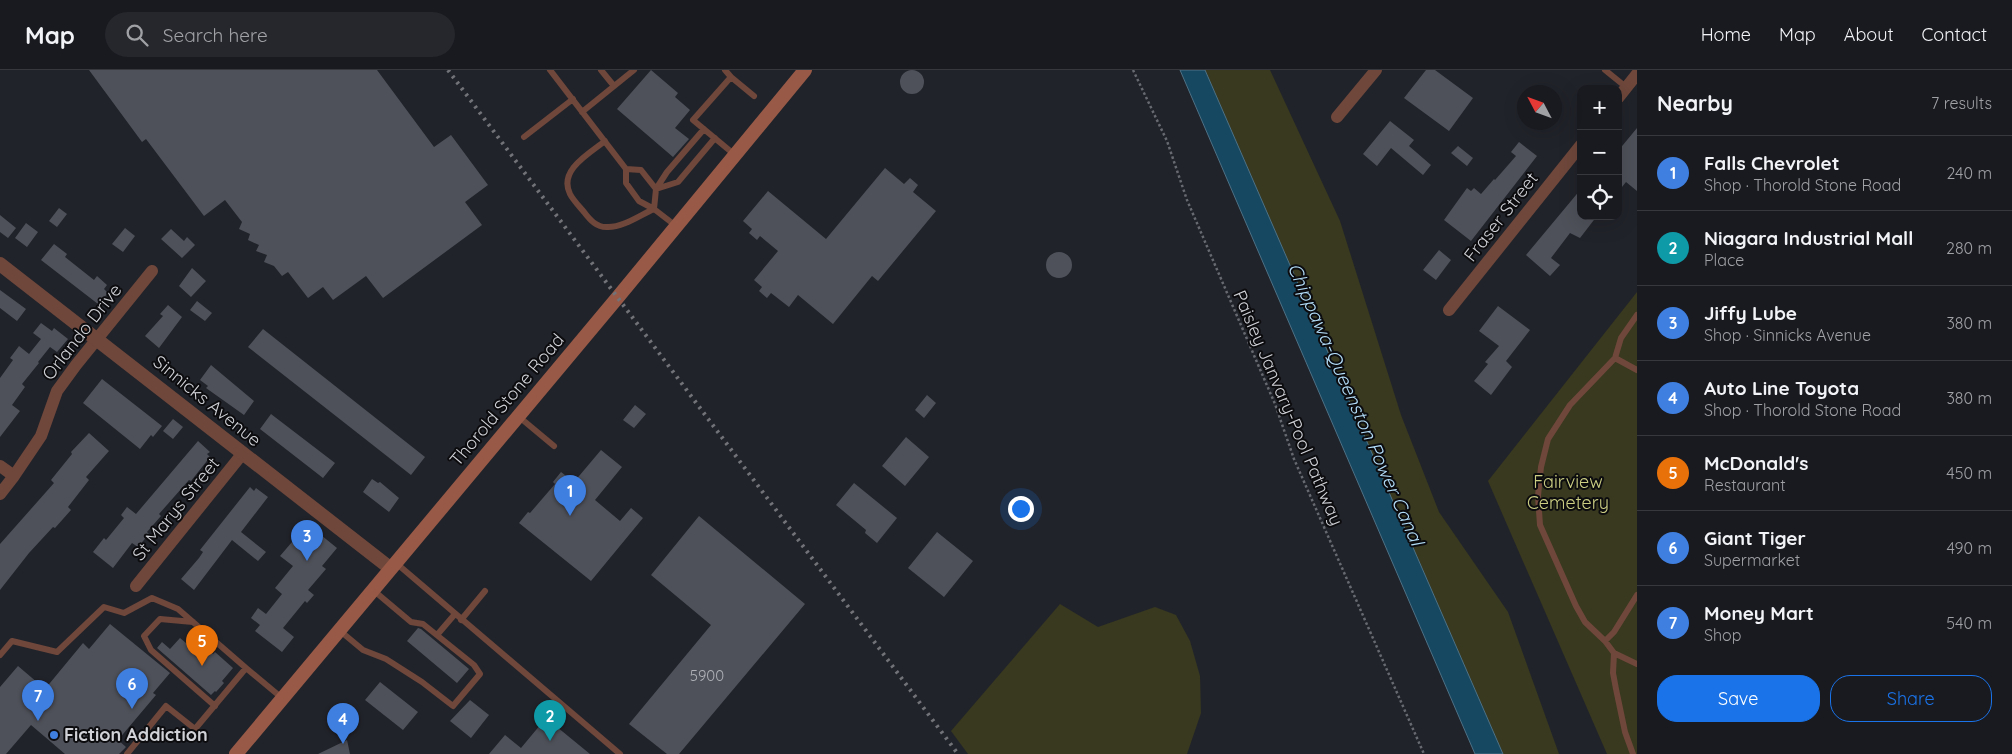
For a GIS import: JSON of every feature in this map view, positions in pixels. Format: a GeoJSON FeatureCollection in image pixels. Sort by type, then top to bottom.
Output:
{"type":"FeatureCollection","features":[{"type":"Feature","properties":{"kind":"main road","name":"Thorold Stone Road"},"geometry":{"type":"LineString","coordinates":[[236,754],[676,227],[799,72]]}},
{"type":"Feature","properties":{"kind":"street"},"geometry":{"type":"LineString","coordinates":[[1337,117],[1376,70]]}},
{"type":"Feature","properties":{"kind":"street"},"geometry":{"type":"LineString","coordinates":[[1622,93],[1637,74]]}},
{"type":"Feature","properties":{"kind":"street","name":"Fraser Street"},"geometry":{"type":"LineString","coordinates":[[1449,310],[1577,150]]}},
{"type":"Feature","properties":{"kind":"street","name":"Sinnicks Avenue"},"geometry":{"type":"LineString","coordinates":[[0,264],[132,365],[242,453],[392,565]]}},
{"type":"Feature","properties":{"kind":"street","name":"Orlando Drive"},"geometry":{"type":"LineString","coordinates":[[0,494],[41,436],[57,391],[152,271]]}},
{"type":"Feature","properties":{"kind":"street","name":"St Marys Street"},"geometry":{"type":"LineString","coordinates":[[136,586],[242,453]]}},
{"type":"Feature","properties":{"kind":"street"},"geometry":{"type":"LineString","coordinates":[[0,466],[14,476]]}},
{"type":"Feature","properties":{"kind":"lane"},"geometry":{"type":"LineString","coordinates":[[550,70],[626,169],[626,183],[639,201],[654,209],[676,227]]}},
{"type":"Feature","properties":{"kind":"lane"},"geometry":{"type":"LineString","coordinates":[[601,70],[614,86]]}},
{"type":"Feature","properties":{"kind":"lane"},"geometry":{"type":"LineString","coordinates":[[582,112],[634,70]]}},
{"type":"Feature","properties":{"kind":"lane"},"geometry":{"type":"LineString","coordinates":[[725,70],[754,96]]}},
{"type":"Feature","properties":{"kind":"lane"},"geometry":{"type":"LineString","coordinates":[[1605,70],[1626,88]]}},
{"type":"Feature","properties":{"kind":"lane"},"geometry":{"type":"LineString","coordinates":[[731,77],[693,120],[735,155]]}},
{"type":"Feature","properties":{"kind":"lane"},"geometry":{"type":"LineString","coordinates":[[524,137],[573,99]]}},
{"type":"Feature","properties":{"kind":"lane"},"geometry":{"type":"LineString","coordinates":[[654,209],[656,189],[667,172],[704,129]]}},
{"type":"Feature","properties":{"kind":"lane"},"geometry":{"type":"LineString","coordinates":[[656,189],[678,182],[715,138]]}},
{"type":"Feature","properties":{"kind":"lane"},"geometry":{"type":"LineString","coordinates":[[605,141],[581,159],[571,170],[567,182],[570,194],[593,223],[606,228],[618,226],[654,209]]}},
{"type":"Feature","properties":{"kind":"lane"},"geometry":{"type":"LineString","coordinates":[[626,169],[641,170],[656,189]]}},
{"type":"Feature","properties":{"kind":"lane"},"geometry":{"type":"LineString","coordinates":[[1637,315],[1621,338],[1616,358],[1570,404],[1558,420],[1548,439],[1541,467],[1538,496],[1540,525],[1568,589],[1585,622],[1605,641],[1614,653],[1637,664]]}},
{"type":"Feature","properties":{"kind":"lane"},"geometry":{"type":"LineString","coordinates":[[1616,358],[1637,370]]}},
{"type":"Feature","properties":{"kind":"lane"},"geometry":{"type":"LineString","coordinates":[[518,416],[554,446]]}},
{"type":"Feature","properties":{"kind":"lane"},"geometry":{"type":"LineString","coordinates":[[392,565],[455,614],[620,754]]}},
{"type":"Feature","properties":{"kind":"lane"},"geometry":{"type":"LineString","coordinates":[[339,630],[364,650],[386,659],[422,682],[453,706],[480,674],[474,665],[423,624],[411,622],[372,590]]}},
{"type":"Feature","properties":{"kind":"lane"},"geometry":{"type":"LineString","coordinates":[[461,620],[485,591]]}},
{"type":"Feature","properties":{"kind":"lane"},"geometry":{"type":"LineString","coordinates":[[1605,641],[1614,632],[1637,595]]}},
{"type":"Feature","properties":{"kind":"lane"},"geometry":{"type":"LineString","coordinates":[[0,655],[12,640],[57,652],[104,607],[124,613],[152,598],[178,609],[282,698]]}},
{"type":"Feature","properties":{"kind":"lane"},"geometry":{"type":"LineString","coordinates":[[437,635],[455,614]]}},
{"type":"Feature","properties":{"kind":"lane"},"geometry":{"type":"LineString","coordinates":[[193,622],[160,619],[144,636],[150,650],[215,706]]}},
{"type":"Feature","properties":{"kind":"lane"},"geometry":{"type":"LineString","coordinates":[[1614,653],[1613,673],[1616,689],[1625,732],[1633,754]]}},
{"type":"Feature","properties":{"kind":"lane"},"geometry":{"type":"LineString","coordinates":[[127,754],[166,706],[195,729],[246,668]]}},
{"type":"Feature","properties":{"kind":"path","name":"Paisley Janvary-Pool Pathway"},"geometry":{"type":"LineString","coordinates":[[1133,70],[1167,141],[1187,200],[1274,404],[1294,459],[1424,754]]}},
{"type":"Feature","properties":{"kind":"green space"},"geometry":{"type":"Polygon","coordinates":[[[1204,70],[1270,70],[1340,221],[1401,415],[1439,512],[1508,612],[1559,754],[1498,754],[1204,70]]]}},
{"type":"Feature","properties":{"kind":"green space","name":"Fairview Cemetery"},"geometry":{"type":"Polygon","coordinates":[[[1637,292],[1637,754],[1607,754],[1488,481],[1637,292]]]}},
{"type":"Feature","properties":{"kind":"green space"},"geometry":{"type":"Polygon","coordinates":[[[1060,604],[1098,627],[1155,607],[1176,615],[1190,641],[1200,676],[1201,713],[1187,754],[968,754],[951,731],[1060,604]]]}},
{"type":"Feature","properties":{"kind":"water","name":"Chippawa-Queenston Power Canal"},"geometry":{"type":"Polygon","coordinates":[[[1180,70],[1205,70],[1503,754],[1475,754],[1180,70]]]}},
{"type":"Feature","properties":{"kind":"building"},"geometry":{"type":"Polygon","coordinates":[[[89,70],[377,70],[434,147],[451,135],[488,185],[465,202],[482,225],[383,298],[366,276],[333,300],[323,287],[308,298],[288,272],[282,276],[274,266],[264,262],[267,255],[256,251],[259,245],[248,240],[250,234],[239,229],[242,222],[225,200],[204,216],[146,139],[142,142],[89,70]]]}},
{"type":"Feature","properties":{"kind":"building"},"geometry":{"type":"Polygon","coordinates":[[[651,70],[678,93],[675,97],[690,110],[675,128],[689,139],[673,157],[617,109],[651,70]]]}},
{"type":"Feature","properties":{"kind":"building"},"geometry":{"type":"Polygon","coordinates":[[[912,70],[917,71],[923,77],[923,87],[917,93],[912,94],[907,93],[901,87],[900,82],[901,77],[907,71],[912,70]]]}},
{"type":"Feature","properties":{"kind":"building"},"geometry":{"type":"Polygon","coordinates":[[[1426,70],[1435,70],[1473,98],[1449,131],[1404,98],[1426,70]]]}},
{"type":"Feature","properties":{"kind":"building"},"geometry":{"type":"Polygon","coordinates":[[[1390,121],[1414,140],[1409,146],[1431,165],[1423,175],[1391,148],[1377,166],[1363,154],[1390,121]]]}},
{"type":"Feature","properties":{"kind":"building"},"geometry":{"type":"Polygon","coordinates":[[[1637,128],[1637,191],[1626,182],[1622,187],[1622,146],[1637,128]]]}},
{"type":"Feature","properties":{"kind":"building"},"geometry":{"type":"Polygon","coordinates":[[[1519,142],[1537,156],[1471,241],[1444,220],[1467,188],[1471,191],[1474,188],[1481,194],[1495,180],[1516,156],[1511,152],[1519,142]]]}},
{"type":"Feature","properties":{"kind":"building"},"geometry":{"type":"Polygon","coordinates":[[[1458,146],[1473,158],[1467,166],[1451,153],[1458,146]]]}},
{"type":"Feature","properties":{"kind":"building"},"geometry":{"type":"Polygon","coordinates":[[[885,168],[904,184],[910,178],[918,185],[913,192],[936,211],[878,281],[872,276],[833,324],[798,295],[789,307],[771,293],[767,298],[759,291],[762,287],[754,280],[778,251],[760,236],[757,240],[749,233],[752,229],[743,221],[768,191],[826,239],[885,168]]]}},
{"type":"Feature","properties":{"kind":"building"},"geometry":{"type":"Polygon","coordinates":[[[1577,194],[1577,220],[1594,220],[1580,238],[1570,233],[1551,258],[1560,265],[1550,276],[1526,255],[1577,194]]]}},
{"type":"Feature","properties":{"kind":"building"},"geometry":{"type":"Polygon","coordinates":[[[59,208],[67,214],[57,227],[49,221],[59,208]]]}},
{"type":"Feature","properties":{"kind":"building"},"geometry":{"type":"Polygon","coordinates":[[[0,215],[16,228],[8,238],[0,232],[0,215]]]}},
{"type":"Feature","properties":{"kind":"building"},"geometry":{"type":"Polygon","coordinates":[[[26,223],[38,232],[27,247],[15,238],[26,223]]]}},
{"type":"Feature","properties":{"kind":"building"},"geometry":{"type":"Polygon","coordinates":[[[125,228],[135,236],[123,252],[112,244],[125,228]]]}},
{"type":"Feature","properties":{"kind":"building"},"geometry":{"type":"Polygon","coordinates":[[[171,229],[184,241],[187,237],[195,245],[182,258],[161,239],[171,229]]]}},
{"type":"Feature","properties":{"kind":"building"},"geometry":{"type":"Polygon","coordinates":[[[54,244],[67,254],[65,257],[94,280],[97,276],[107,285],[104,289],[108,293],[98,304],[41,260],[54,244]]]}},
{"type":"Feature","properties":{"kind":"building"},"geometry":{"type":"Polygon","coordinates":[[[1439,250],[1451,260],[1436,280],[1423,270],[1439,250]]]}},
{"type":"Feature","properties":{"kind":"building"},"geometry":{"type":"Polygon","coordinates":[[[1059,252],[1068,256],[1072,265],[1068,274],[1059,278],[1050,274],[1046,265],[1050,256],[1059,252]]]}},
{"type":"Feature","properties":{"kind":"building"},"geometry":{"type":"Polygon","coordinates":[[[192,268],[206,281],[191,297],[179,286],[192,268]]]}},
{"type":"Feature","properties":{"kind":"building"},"geometry":{"type":"Polygon","coordinates":[[[0,290],[26,309],[17,321],[0,308],[0,290]]]}},
{"type":"Feature","properties":{"kind":"building"},"geometry":{"type":"Polygon","coordinates":[[[197,301],[212,313],[205,321],[190,310],[197,301]]]}},
{"type":"Feature","properties":{"kind":"building"},"geometry":{"type":"Polygon","coordinates":[[[168,305],[182,317],[159,348],[145,336],[163,316],[160,314],[168,305]]]}},
{"type":"Feature","properties":{"kind":"building"},"geometry":{"type":"Polygon","coordinates":[[[1498,306],[1530,330],[1506,361],[1512,367],[1491,395],[1474,381],[1488,364],[1485,362],[1499,346],[1479,331],[1498,306]]]}},
{"type":"Feature","properties":{"kind":"building"},"geometry":{"type":"Polygon","coordinates":[[[41,323],[52,331],[54,328],[68,339],[57,352],[50,347],[22,384],[25,387],[12,405],[20,411],[0,437],[0,378],[13,360],[10,358],[19,346],[29,354],[41,339],[33,333],[41,323]]]}},
{"type":"Feature","properties":{"kind":"building"},"geometry":{"type":"Polygon","coordinates":[[[263,329],[425,457],[411,475],[248,347],[263,329]]]}},
{"type":"Feature","properties":{"kind":"building"},"geometry":{"type":"Polygon","coordinates":[[[211,365],[254,401],[244,415],[206,388],[208,386],[200,380],[211,365]]]}},
{"type":"Feature","properties":{"kind":"building"},"geometry":{"type":"Polygon","coordinates":[[[102,379],[162,426],[153,437],[151,435],[140,449],[83,403],[102,379]]]}},
{"type":"Feature","properties":{"kind":"building"},"geometry":{"type":"Polygon","coordinates":[[[927,395],[936,403],[924,418],[915,410],[927,395]]]}},
{"type":"Feature","properties":{"kind":"building"},"geometry":{"type":"Polygon","coordinates":[[[635,405],[646,414],[634,428],[623,420],[635,405]]]}},
{"type":"Feature","properties":{"kind":"building"},"geometry":{"type":"Polygon","coordinates":[[[271,414],[335,463],[323,478],[260,429],[271,414]]]}},
{"type":"Feature","properties":{"kind":"building"},"geometry":{"type":"Polygon","coordinates":[[[173,419],[183,427],[173,439],[163,431],[173,419]]]}},
{"type":"Feature","properties":{"kind":"building"},"geometry":{"type":"Polygon","coordinates":[[[89,433],[109,451],[86,477],[89,480],[68,507],[71,510],[29,553],[0,590],[0,544],[54,483],[51,480],[72,454],[71,452],[89,433]]]}},
{"type":"Feature","properties":{"kind":"building"},"geometry":{"type":"Polygon","coordinates":[[[906,437],[929,457],[905,486],[882,466],[906,437]]]}},
{"type":"Feature","properties":{"kind":"building"},"geometry":{"type":"Polygon","coordinates":[[[198,441],[210,452],[207,454],[210,457],[191,481],[189,480],[159,514],[161,516],[147,532],[149,534],[138,547],[132,543],[113,568],[93,552],[104,538],[106,540],[124,518],[121,515],[127,507],[136,514],[198,441]]]}},
{"type":"Feature","properties":{"kind":"building"},"geometry":{"type":"Polygon","coordinates":[[[601,450],[622,467],[595,500],[620,521],[631,508],[643,518],[591,581],[519,523],[555,484],[553,482],[561,472],[574,482],[601,450]]]}},
{"type":"Feature","properties":{"kind":"building"},"geometry":{"type":"Polygon","coordinates":[[[372,479],[378,483],[380,482],[399,498],[389,512],[363,492],[372,479]]]}},
{"type":"Feature","properties":{"kind":"building"},"geometry":{"type":"Polygon","coordinates":[[[854,483],[897,518],[877,543],[865,533],[866,530],[836,505],[854,483]]]}},
{"type":"Feature","properties":{"kind":"building"},"geometry":{"type":"Polygon","coordinates":[[[250,487],[254,491],[256,488],[268,497],[241,532],[266,552],[258,561],[232,540],[194,590],[181,579],[203,552],[200,550],[250,487]]]}},
{"type":"Feature","properties":{"kind":"building"},"geometry":{"type":"Polygon","coordinates":[[[699,516],[805,604],[679,754],[667,754],[629,724],[711,625],[651,575],[699,516]]]}},
{"type":"Feature","properties":{"kind":"building"},"geometry":{"type":"Polygon","coordinates":[[[316,531],[337,548],[322,566],[326,569],[308,590],[314,595],[307,603],[305,601],[283,628],[294,637],[282,652],[255,631],[260,625],[251,618],[258,608],[266,614],[282,594],[275,588],[293,566],[280,556],[292,542],[301,549],[316,531]]]}},
{"type":"Feature","properties":{"kind":"building"},"geometry":{"type":"Polygon","coordinates":[[[937,532],[973,561],[944,597],[908,568],[937,532]]]}},
{"type":"Feature","properties":{"kind":"building"},"geometry":{"type":"Polygon","coordinates":[[[110,624],[170,673],[153,693],[156,695],[118,740],[126,747],[119,754],[65,754],[31,725],[6,754],[0,754],[0,687],[18,666],[45,689],[83,643],[89,649],[110,624]]]}},
{"type":"Feature","properties":{"kind":"building"},"geometry":{"type":"Polygon","coordinates":[[[418,628],[469,669],[457,683],[407,641],[418,628]]]}},
{"type":"Feature","properties":{"kind":"building"},"geometry":{"type":"Polygon","coordinates":[[[180,638],[204,658],[210,651],[213,654],[215,652],[233,668],[216,692],[211,695],[157,648],[162,642],[170,649],[180,638]]]}},
{"type":"Feature","properties":{"kind":"building"},"geometry":{"type":"Polygon","coordinates":[[[380,682],[418,712],[403,730],[365,700],[380,682]]]}},
{"type":"Feature","properties":{"kind":"building"},"geometry":{"type":"Polygon","coordinates":[[[470,700],[489,715],[471,738],[450,721],[470,700]]]}},
{"type":"Feature","properties":{"kind":"building"},"geometry":{"type":"Polygon","coordinates":[[[546,718],[590,754],[489,754],[505,735],[521,748],[546,718]]]}},
{"type":"Feature","properties":{"kind":"building"},"geometry":{"type":"Polygon","coordinates":[[[347,740],[350,754],[318,754],[347,740]]]}},
{"type":"Feature","properties":{"kind":"railway"},"geometry":{"type":"LineString","coordinates":[[448,70],[958,754]]}},
{"type":"Feature","properties":{"kind":"place","name":"Falls Chevrolet"},"geometry":{"type":"Point","coordinates":[570,516]}},
{"type":"Feature","properties":{"kind":"place","name":"Jiffy Lube"},"geometry":{"type":"Point","coordinates":[307,561]}},
{"type":"Feature","properties":{"kind":"place","name":"McDonald's"},"geometry":{"type":"Point","coordinates":[202,666]}},
{"type":"Feature","properties":{"kind":"place","name":"Giant Tiger"},"geometry":{"type":"Point","coordinates":[132,709]}},
{"type":"Feature","properties":{"kind":"place","name":"Money Mart"},"geometry":{"type":"Point","coordinates":[38,721]}},
{"type":"Feature","properties":{"kind":"place","name":"Fiction Addiction"},"geometry":{"type":"Point","coordinates":[54,735]}},
{"type":"Feature","properties":{"kind":"place","name":"Niagara Industrial Mall"},"geometry":{"type":"Point","coordinates":[550,741]}},
{"type":"Feature","properties":{"kind":"place","name":"Auto Line Toyota"},"geometry":{"type":"Point","coordinates":[343,744]}}]}
